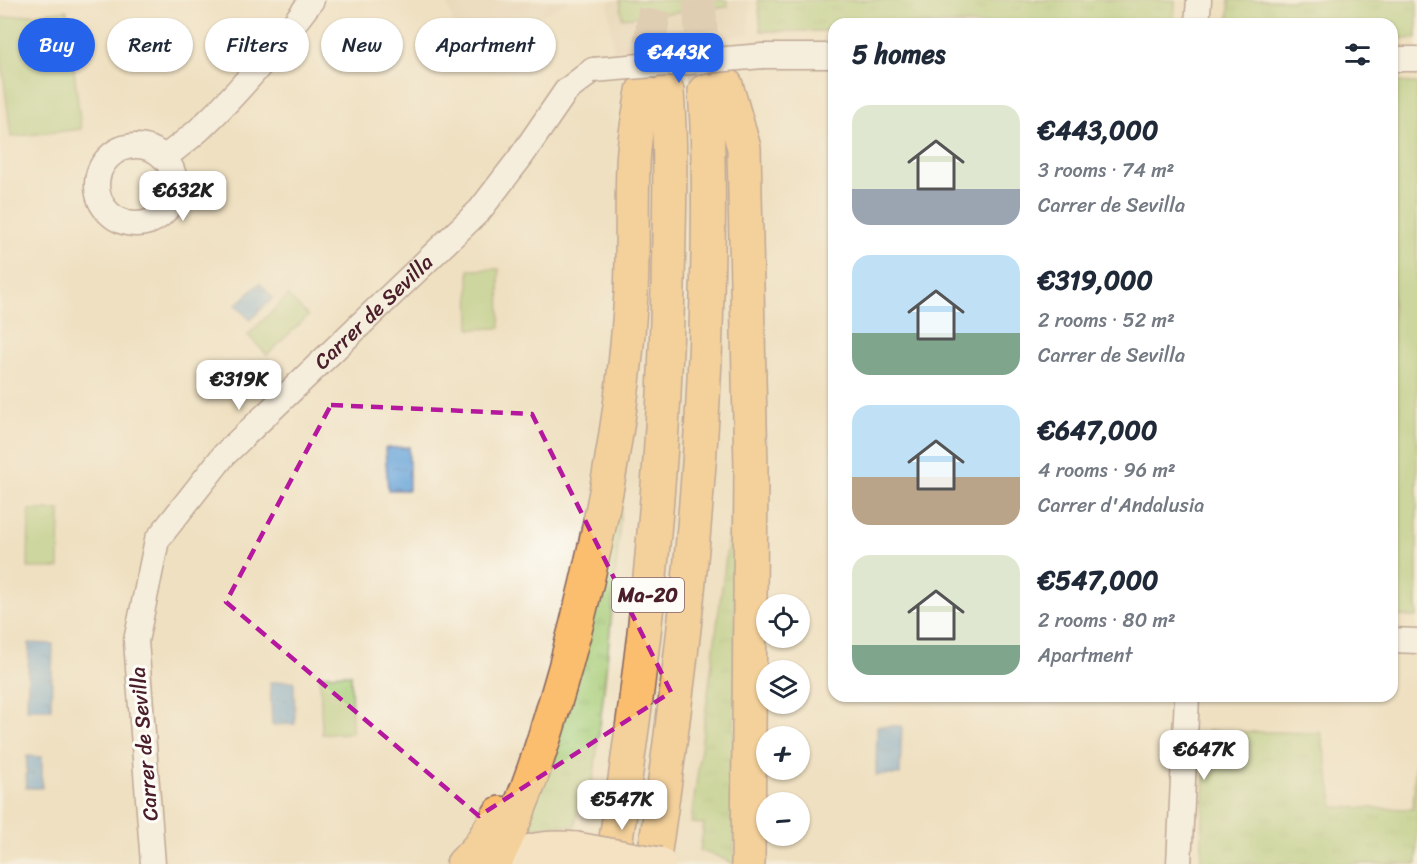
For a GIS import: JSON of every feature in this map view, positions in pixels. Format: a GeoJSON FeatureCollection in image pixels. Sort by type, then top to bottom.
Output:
{"type":"FeatureCollection","features":[{"type":"Feature","properties":{"kind":"highway","name":"Ma-20"},"geometry":{"type":"LineString","coordinates":[[652,864],[674,718],[702,428],[709,231],[708,134],[716,88],[744,148],[751,469],[748,732]]}},
{"type":"Feature","properties":{"kind":"highway","name":"Ma-20"},"geometry":{"type":"LineString","coordinates":[[570,649],[597,536],[621,400],[631,297],[633,164],[655,91],[670,210],[663,421],[646,616],[612,864]]}},
{"type":"Feature","properties":{"kind":"highway"},"geometry":{"type":"LineString","coordinates":[[463,864],[487,835],[513,788],[570,649]]}},
{"type":"Feature","properties":{"kind":"highway"},"geometry":{"type":"LineString","coordinates":[[494,864],[529,784],[570,649]]}},
{"type":"Feature","properties":{"kind":"highway"},"geometry":{"type":"LineString","coordinates":[[748,732],[748,864]]}},
{"type":"Feature","properties":{"kind":"street"},"geometry":{"type":"LineString","coordinates":[[165,157],[203,127],[241,87],[276,47],[312,0]]}},
{"type":"Feature","properties":{"kind":"street"},"geometry":{"type":"LineString","coordinates":[[1197,18],[1198,0]]}},
{"type":"Feature","properties":{"kind":"street","name":"Carrer de Sevilla"},"geometry":{"type":"LineString","coordinates":[[153,864],[136,641],[157,540],[224,454],[480,210],[520,158],[566,91],[593,70],[763,56],[828,56]]}},
{"type":"Feature","properties":{"kind":"street"},"geometry":{"type":"LineString","coordinates":[[1398,59],[1417,59]]}},
{"type":"Feature","properties":{"kind":"street"},"geometry":{"type":"LineString","coordinates":[[1398,640],[1417,641]]}},
{"type":"Feature","properties":{"kind":"street"},"geometry":{"type":"LineString","coordinates":[[1179,864],[1188,702]]}},
{"type":"Feature","properties":{"kind":"street"},"geometry":{"type":"LineString","coordinates":[[748,732],[756,751],[760,836],[767,864]]}},
{"type":"Feature","properties":{"kind":"street"},"geometry":{"type":"LineString","coordinates":[[501,864],[538,848],[556,847],[658,864]]}},
{"type":"Feature","properties":{"kind":"highlighted area"},"geometry":{"type":"Polygon","coordinates":[[[331,405],[532,414],[671,692],[479,816],[226,602],[331,405]]]}},
{"type":"Feature","properties":{"kind":"shaded area"},"geometry":{"type":"Polygon","coordinates":[[[446,0],[570,0],[537,18],[452,18],[446,0]]]}},
{"type":"Feature","properties":{"kind":"shaded area"},"geometry":{"type":"Polygon","coordinates":[[[608,0],[749,0],[750,34],[613,51],[608,0]]]}},
{"type":"Feature","properties":{"kind":"green space"},"geometry":{"type":"Polygon","coordinates":[[[620,0],[727,0],[728,7],[622,18],[620,0]]]}},
{"type":"Feature","properties":{"kind":"green space"},"geometry":{"type":"Polygon","coordinates":[[[758,0],[1175,0],[1174,18],[828,18],[828,31],[761,31],[758,0]]]}},
{"type":"Feature","properties":{"kind":"green space"},"geometry":{"type":"Polygon","coordinates":[[[1229,0],[1417,0],[1417,39],[1398,38],[1398,18],[1229,18],[1229,0]]]}},
{"type":"Feature","properties":{"kind":"green space"},"geometry":{"type":"Polygon","coordinates":[[[67,10],[68,18],[18,18],[18,72],[74,72],[81,129],[11,137],[0,47],[0,18],[67,10]]]}},
{"type":"Feature","properties":{"kind":"green space"},"geometry":{"type":"Polygon","coordinates":[[[1398,82],[1417,83],[1417,617],[1398,616],[1398,82]]]}},
{"type":"Feature","properties":{"kind":"green space"},"geometry":{"type":"Polygon","coordinates":[[[499,269],[500,328],[470,329],[469,270],[499,269]]]}},
{"type":"Feature","properties":{"kind":"green space"},"geometry":{"type":"Polygon","coordinates":[[[288,296],[308,316],[267,355],[248,335],[288,296]]]}},
{"type":"Feature","properties":{"kind":"green space"},"geometry":{"type":"Polygon","coordinates":[[[625,460],[610,632],[590,803],[579,802],[575,826],[549,825],[523,832],[625,460]]]}},
{"type":"Feature","properties":{"kind":"green space"},"geometry":{"type":"Polygon","coordinates":[[[735,488],[734,864],[700,851],[704,824],[691,823],[735,488]]]}},
{"type":"Feature","properties":{"kind":"green space"},"geometry":{"type":"Polygon","coordinates":[[[29,510],[60,510],[59,568],[28,568],[29,510]]]}},
{"type":"Feature","properties":{"kind":"green space"},"geometry":{"type":"Polygon","coordinates":[[[351,674],[352,733],[322,734],[320,675],[351,674]]]}},
{"type":"Feature","properties":{"kind":"green space"},"geometry":{"type":"Polygon","coordinates":[[[1417,719],[1417,864],[1201,864],[1207,731],[1321,733],[1334,807],[1413,809],[1417,719]]]}},
{"type":"Feature","properties":{"kind":"water"},"geometry":{"type":"Polygon","coordinates":[[[260,283],[273,298],[250,320],[236,305],[260,283]]]}},
{"type":"Feature","properties":{"kind":"water"},"geometry":{"type":"Polygon","coordinates":[[[409,447],[409,490],[388,490],[385,448],[409,447]]]}},
{"type":"Feature","properties":{"kind":"water"},"geometry":{"type":"Polygon","coordinates":[[[29,643],[53,644],[51,709],[27,709],[29,643]]]}},
{"type":"Feature","properties":{"kind":"water"},"geometry":{"type":"Polygon","coordinates":[[[294,681],[295,724],[272,725],[270,682],[294,681]]]}},
{"type":"Feature","properties":{"kind":"water"},"geometry":{"type":"Polygon","coordinates":[[[877,726],[902,726],[900,775],[876,775],[877,726]]]}},
{"type":"Feature","properties":{"kind":"water"},"geometry":{"type":"Polygon","coordinates":[[[27,756],[42,757],[42,788],[26,788],[27,756]]]}},
{"type":"Feature","properties":{"kind":"tunnel"},"geometry":{"type":"LineString","coordinates":[[643,91],[656,0]]}},
{"type":"Feature","properties":{"kind":"tunnel"},"geometry":{"type":"LineString","coordinates":[[699,0],[705,91]]}}]}
